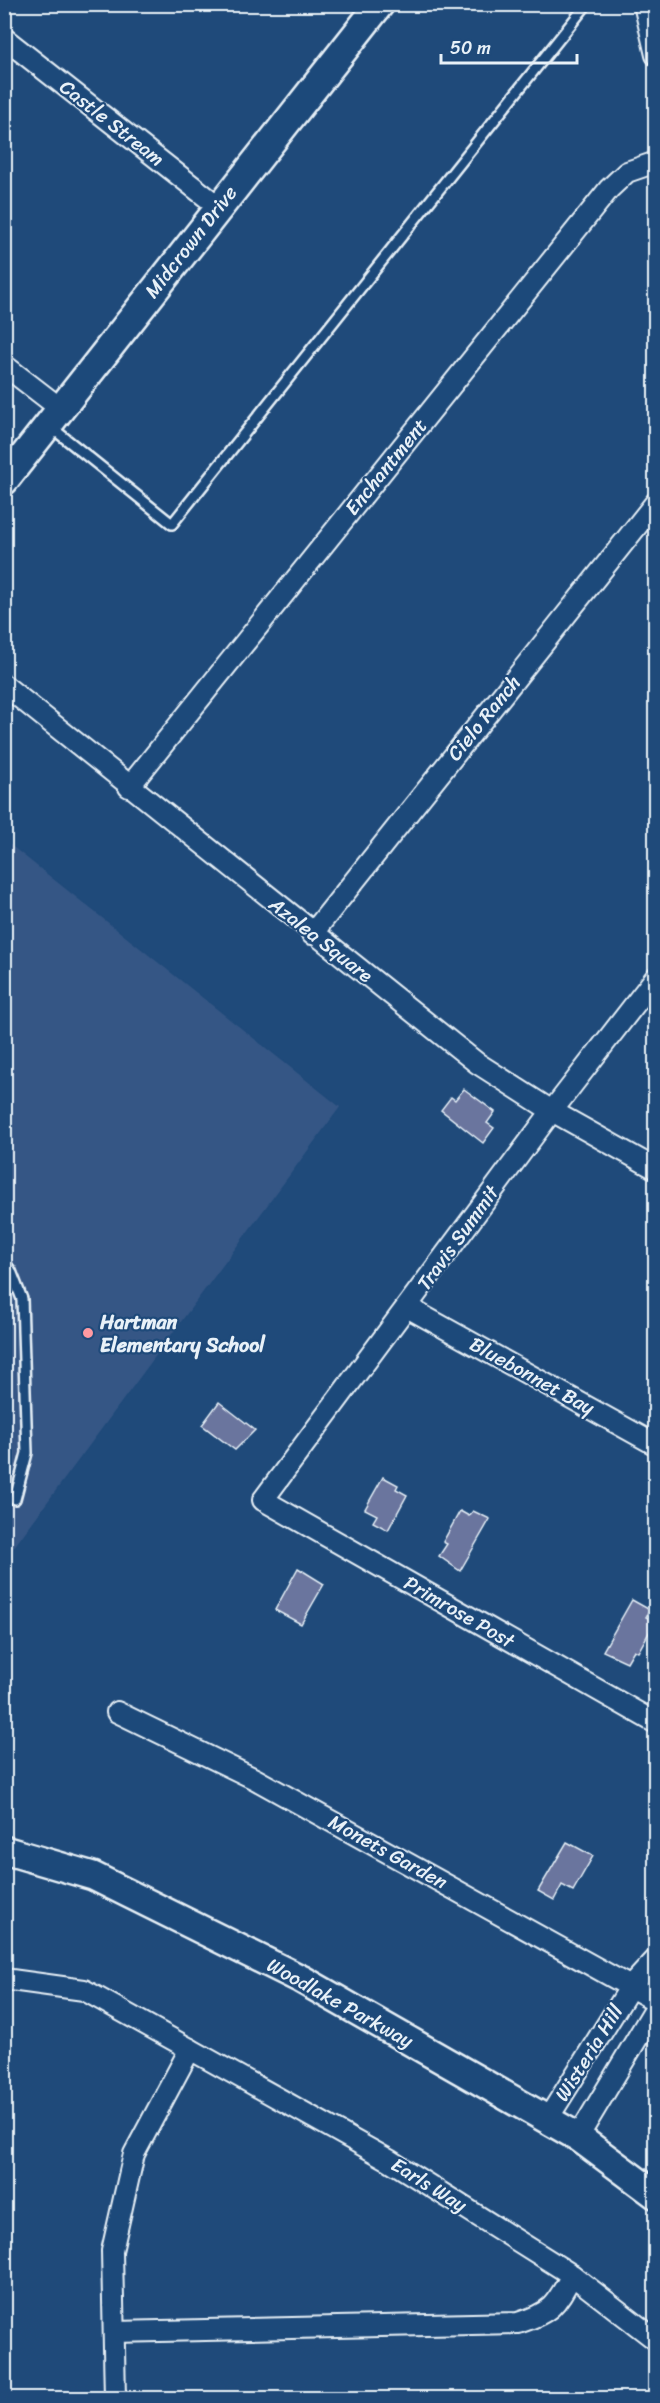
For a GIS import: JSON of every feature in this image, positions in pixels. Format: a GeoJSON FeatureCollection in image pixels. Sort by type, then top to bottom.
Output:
{"type":"FeatureCollection","features":[{"type":"Feature","properties":{"kind":"street","name":"Midcrown Drive"},"geometry":{"type":"LineString","coordinates":[[4,482],[380,4]]}},
{"type":"Feature","properties":{"kind":"street"},"geometry":{"type":"LineString","coordinates":[[644,4],[656,55]]}},
{"type":"Feature","properties":{"kind":"street","name":"Castle Stream"},"geometry":{"type":"LineString","coordinates":[[4,38],[219,207]]}},
{"type":"Feature","properties":{"kind":"street","name":"Enchantment"},"geometry":{"type":"LineString","coordinates":[[129,787],[609,189],[627,172],[656,162]]}},
{"type":"Feature","properties":{"kind":"street"},"geometry":{"type":"LineString","coordinates":[[4,365],[55,418]]}},
{"type":"Feature","properties":{"kind":"street","name":"Cielo Ranch"},"geometry":{"type":"LineString","coordinates":[[312,933],[656,502]]}},
{"type":"Feature","properties":{"kind":"street","name":"Azalea Square"},"geometry":{"type":"LineString","coordinates":[[4,685],[477,1063],[552,1111],[656,1169]]}},
{"type":"Feature","properties":{"kind":"street","name":"Travis Summit"},"geometry":{"type":"LineString","coordinates":[[263,1500],[552,1111],[656,977]]}},
{"type":"Feature","properties":{"kind":"street","name":"Bluebonnet Bay"},"geometry":{"type":"LineString","coordinates":[[407,1307],[656,1445]]}},
{"type":"Feature","properties":{"kind":"street","name":"Primrose Post"},"geometry":{"type":"LineString","coordinates":[[263,1500],[656,1723]]}},
{"type":"Feature","properties":{"kind":"street","name":"Monets Garden"},"geometry":{"type":"LineString","coordinates":[[117,1712],[255,1779],[656,2001]]}},
{"type":"Feature","properties":{"kind":"street","name":"Woodlake Parkway"},"geometry":{"type":"LineString","coordinates":[[4,1850],[93,1876],[270,1963],[578,2137],[656,2195]]}},
{"type":"Feature","properties":{"kind":"street","name":"Wisteria Hill"},"geometry":{"type":"LineString","coordinates":[[548,2120],[631,1986],[656,1959]]}},
{"type":"Feature","properties":{"kind":"street","name":"Earls Way"},"geometry":{"type":"LineString","coordinates":[[4,1979],[84,1990],[389,2160],[572,2275],[656,2340]]}},
{"type":"Feature","properties":{"kind":"street","name":"Wisteria Hill"},"geometry":{"type":"LineString","coordinates":[[578,2137],[656,2007]]}},
{"type":"Feature","properties":{"kind":"street"},"geometry":{"type":"LineString","coordinates":[[115,2398],[112,2251],[134,2154],[190,2049]]}},
{"type":"Feature","properties":{"kind":"street"},"geometry":{"type":"LineString","coordinates":[[114,2332],[518,2323],[544,2315],[559,2298],[572,2275]]}},
{"type":"Feature","properties":{"kind":"lane"},"geometry":{"type":"LineString","coordinates":[[55,418],[172,524],[587,4]]}},
{"type":"Feature","properties":{"kind":"lane"},"geometry":{"type":"LineString","coordinates":[[4,1262],[11,1271],[22,1299],[27,1452],[15,1499]]}},
{"type":"Feature","properties":{"kind":"shaded area","name":"Hartman Elementary School"},"geometry":{"type":"Polygon","coordinates":[[[4,840],[340,1107],[5,1559],[4,1559],[4,840]]]}},
{"type":"Feature","properties":{"kind":"building"},"geometry":{"type":"Polygon","coordinates":[[[464,1089],[495,1112],[487,1123],[494,1128],[483,1143],[441,1110],[451,1097],[455,1100],[464,1089]]]}},
{"type":"Feature","properties":{"kind":"building"},"geometry":{"type":"Polygon","coordinates":[[[219,1402],[255,1430],[235,1450],[202,1425],[219,1402]]]}},
{"type":"Feature","properties":{"kind":"building"},"geometry":{"type":"Polygon","coordinates":[[[383,1477],[398,1485],[396,1489],[407,1495],[388,1530],[373,1522],[377,1515],[365,1509],[383,1477]]]}},
{"type":"Feature","properties":{"kind":"building"},"geometry":{"type":"Polygon","coordinates":[[[460,1511],[469,1516],[473,1511],[490,1519],[460,1571],[439,1556],[447,1544],[443,1542],[460,1511]]]}},
{"type":"Feature","properties":{"kind":"building"},"geometry":{"type":"Polygon","coordinates":[[[298,1568],[324,1584],[301,1624],[275,1610],[298,1568]]]}},
{"type":"Feature","properties":{"kind":"building"},"geometry":{"type":"Polygon","coordinates":[[[632,1600],[650,1610],[646,1617],[655,1622],[638,1652],[634,1650],[627,1662],[603,1651],[632,1600]]]}},
{"type":"Feature","properties":{"kind":"building"},"geometry":{"type":"Polygon","coordinates":[[[567,1842],[593,1856],[573,1891],[562,1885],[554,1900],[538,1891],[567,1842]]]}},
{"type":"Feature","properties":{"kind":"place","name":"Hartman Elementary School"},"geometry":{"type":"Point","coordinates":[88,1333]}}]}
